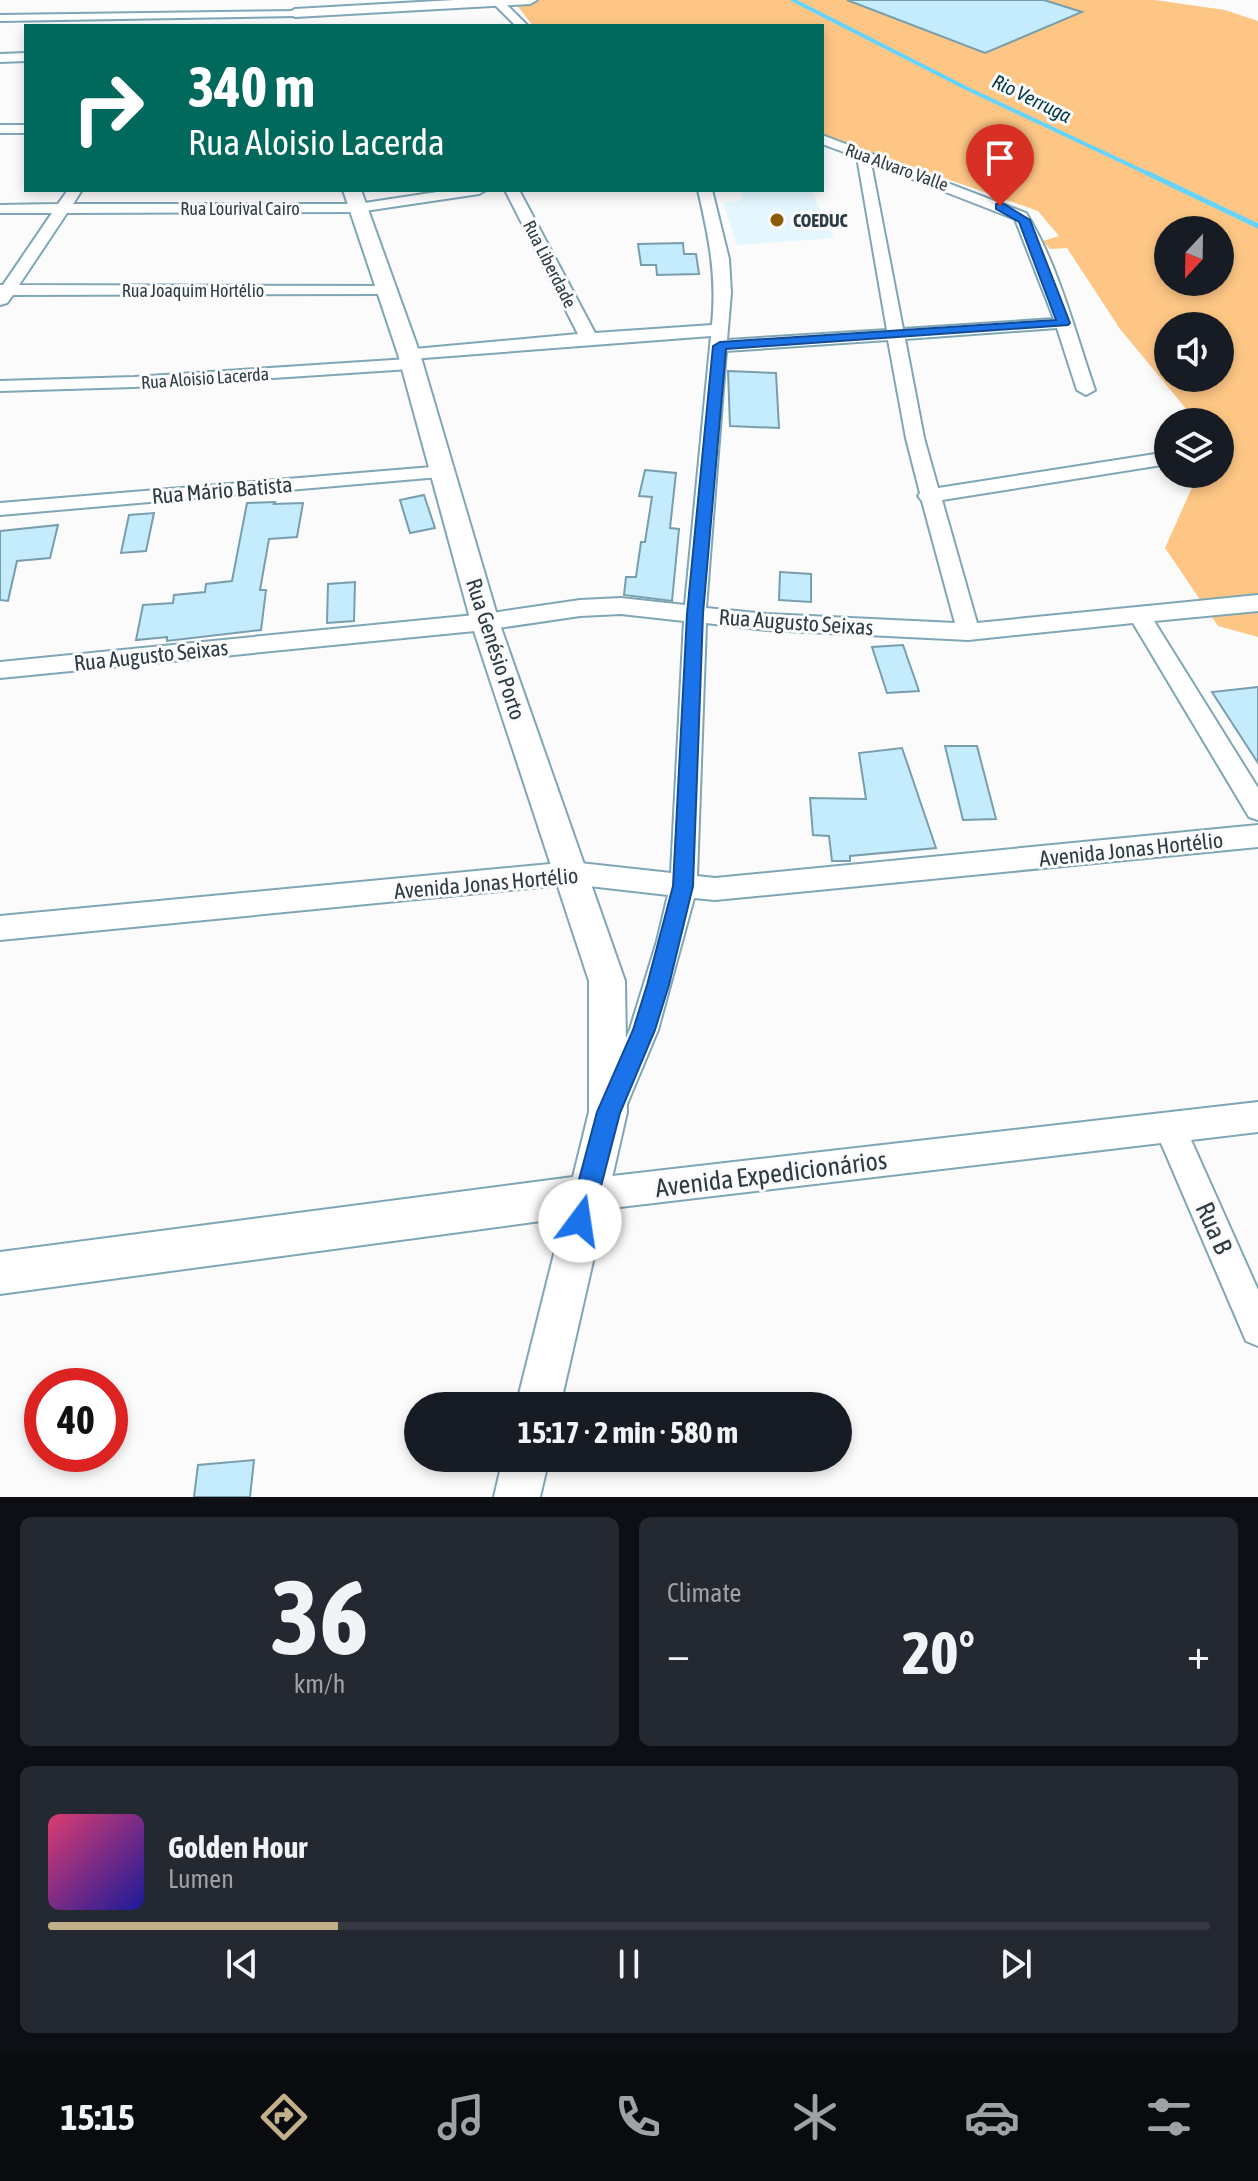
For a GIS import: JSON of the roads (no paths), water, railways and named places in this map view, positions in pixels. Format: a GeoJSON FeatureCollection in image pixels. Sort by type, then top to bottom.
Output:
{"type":"FeatureCollection","features":[{"type":"Feature","properties":{"kind":"street"},"geometry":{"type":"LineString","coordinates":[[2,20],[22,0]]}},
{"type":"Feature","properties":{"kind":"street"},"geometry":{"type":"LineString","coordinates":[[180,24],[198,0]]}},
{"type":"Feature","properties":{"kind":"street"},"geometry":{"type":"LineString","coordinates":[[2,20],[295,13],[412,3],[530,0]]}},
{"type":"Feature","properties":{"kind":"street"},"geometry":{"type":"LineString","coordinates":[[498,2],[520,24]]}},
{"type":"Feature","properties":{"kind":"street"},"geometry":{"type":"LineString","coordinates":[[0,58],[24,57]]}},
{"type":"Feature","properties":{"kind":"street"},"geometry":{"type":"LineString","coordinates":[[0,129],[24,129]]}},
{"type":"Feature","properties":{"kind":"street","name":"Rua Alvaro Valle"},"geometry":{"type":"LineString","coordinates":[[824,140],[1021,216],[1064,323],[1086,390]]}},
{"type":"Feature","properties":{"kind":"street"},"geometry":{"type":"LineString","coordinates":[[863,155],[928,496],[968,632]]}},
{"type":"Feature","properties":{"kind":"street"},"geometry":{"type":"LineString","coordinates":[[2,294],[74,192]]}},
{"type":"Feature","properties":{"kind":"street","name":"Rua Lourival Cairo"},"geometry":{"type":"LineString","coordinates":[[0,209],[355,199],[451,192]]}},
{"type":"Feature","properties":{"kind":"street","name":"Rua Liberdade"},"geometry":{"type":"LineString","coordinates":[[513,192],[589,338]]}},
{"type":"Feature","properties":{"kind":"street"},"geometry":{"type":"LineString","coordinates":[[608,1112],[644,1030],[671,941],[683,886],[695,614],[723,292],[721,259],[705,192]]}},
{"type":"Feature","properties":{"kind":"street","name":"Rua Genésio Porto"},"geometry":{"type":"LineString","coordinates":[[355,199],[410,359],[485,622],[607,981],[608,1112],[541,1392]]}},
{"type":"Feature","properties":{"kind":"street","name":"Rua Joaquim Hortélio"},"geometry":{"type":"LineString","coordinates":[[2,294],[387,289]]}},
{"type":"Feature","properties":{"kind":"street","name":"Rua Aloisio Lacerda"},"geometry":{"type":"LineString","coordinates":[[0,386],[134,382],[410,359],[589,338],[895,335],[1064,323]]}},
{"type":"Feature","properties":{"kind":"street"},"geometry":{"type":"LineString","coordinates":[[928,496],[1154,460]]}},
{"type":"Feature","properties":{"kind":"street","name":"Rua Mário Batista"},"geometry":{"type":"LineString","coordinates":[[0,509],[444,472]]}},
{"type":"Feature","properties":{"kind":"street","name":"Rua Augusto Seixas"},"geometry":{"type":"LineString","coordinates":[[0,670],[485,622],[580,608],[621,606],[767,622],[968,632],[1258,603]]}},
{"type":"Feature","properties":{"kind":"street"},"geometry":{"type":"LineString","coordinates":[[1140,617],[1258,810]]}},
{"type":"Feature","properties":{"kind":"street","name":"Avenida Jonas Hortélio"},"geometry":{"type":"LineString","coordinates":[[0,928],[571,873],[715,889],[1258,836]]}},
{"type":"Feature","properties":{"kind":"street","name":"Avenida Expedicionários"},"geometry":{"type":"LineString","coordinates":[[0,1273],[586,1195],[1258,1117]]}},
{"type":"Feature","properties":{"kind":"street","name":"Rua B"},"geometry":{"type":"LineString","coordinates":[[1170,1128],[1258,1329]]}},
{"type":"Feature","properties":{"kind":"street"},"geometry":{"type":"LineString","coordinates":[[517,1497],[523,1472]]}},
{"type":"Feature","properties":{"kind":"waterway","name":"Rio Verruga"},"geometry":{"type":"LineString","coordinates":[[793,0],[966,88],[1151,175]]}},
{"type":"Feature","properties":{"kind":"waterway","name":"Rio Verruga"},"geometry":{"type":"LineString","coordinates":[[1147,173],[1258,226]]}},
{"type":"Feature","properties":{"kind":"place","name":"COEDUC"},"geometry":{"type":"Point","coordinates":[777,220]}}]}
